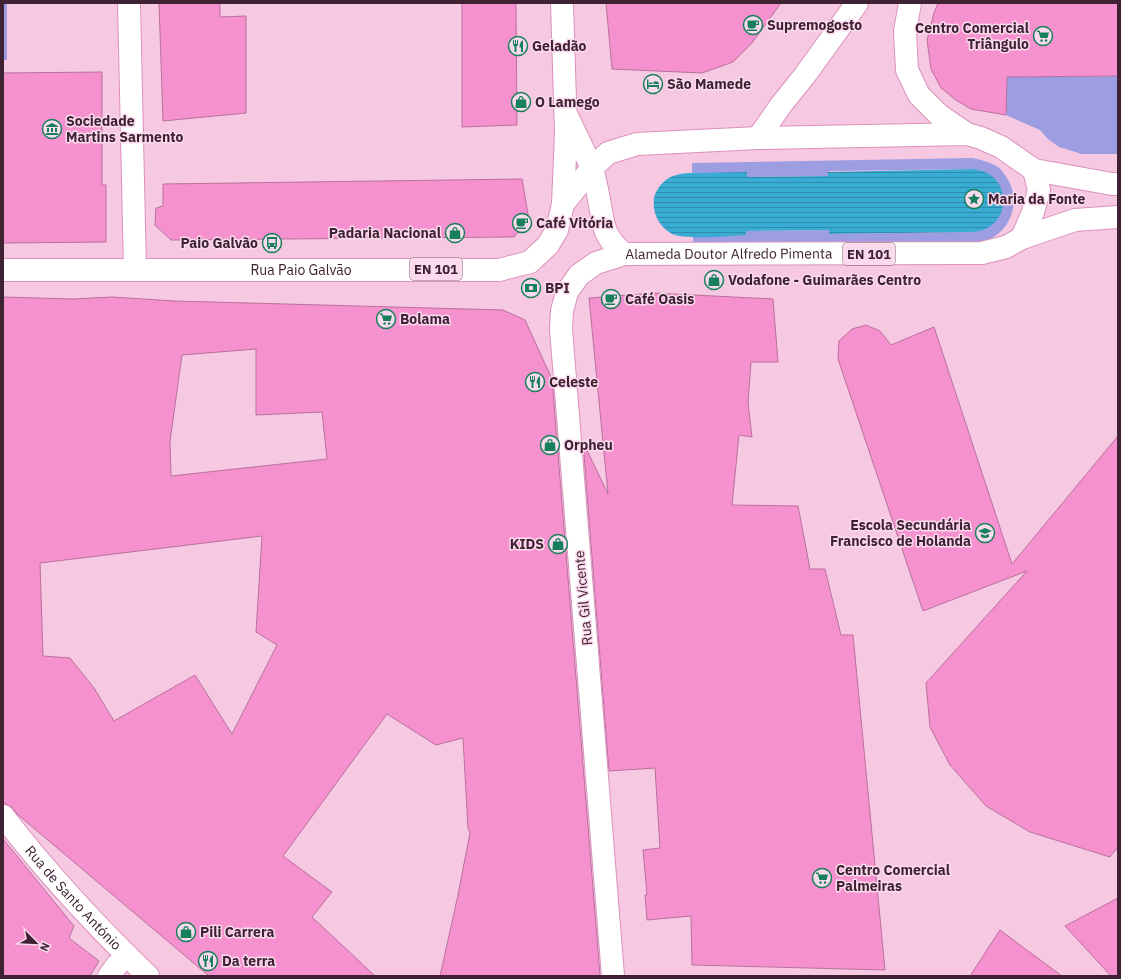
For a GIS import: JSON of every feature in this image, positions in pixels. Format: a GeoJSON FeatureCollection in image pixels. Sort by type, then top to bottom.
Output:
{"type":"FeatureCollection","features":[{"type":"Feature","properties":{"kind":"main road"},"geometry":{"type":"LineString","coordinates":[[129,3],[135,270]]}},
{"type":"Feature","properties":{"kind":"main road","name":"Rua Paio Galvão"},"geometry":{"type":"LineString","coordinates":[[3,270],[499,270],[530,262],[548,245],[557,230],[563,204],[566,133],[564,110],[562,3]]}},
{"type":"Feature","properties":{"kind":"main road"},"geometry":{"type":"LineString","coordinates":[[758,138],[857,3]]}},
{"type":"Feature","properties":{"kind":"main road"},"geometry":{"type":"LineString","coordinates":[[910,3],[905,31],[907,70],[919,95],[939,115],[967,134]]}},
{"type":"Feature","properties":{"kind":"main road","name":"Alameda Doutor Alfredo Pimenta"},"geometry":{"type":"LineString","coordinates":[[564,110],[592,168],[600,204],[602,222],[607,235],[614,246],[624,254],[982,253],[1006,248],[1022,238],[1075,220],[1118,217]]}},
{"type":"Feature","properties":{"kind":"main road","name":"EN 101"},"geometry":{"type":"LineString","coordinates":[[563,204],[592,168],[608,153],[637,144],[758,138],[967,134],[982,138],[1001,146],[1034,170],[1118,184]]}},
{"type":"Feature","properties":{"kind":"main road"},"geometry":{"type":"LineString","coordinates":[[1022,238],[1033,212],[1039,190],[1034,170]]}},
{"type":"Feature","properties":{"kind":"main road","name":"Rua Gil Vicente"},"geometry":{"type":"LineString","coordinates":[[613,976],[561,329],[562,311],[567,292],[579,275],[596,263],[624,254]]}},
{"type":"Feature","properties":{"kind":"main road","name":"Rua de Santo António"},"geometry":{"type":"LineString","coordinates":[[3,816],[22,842],[79,907],[148,976]]}},
{"type":"Feature","properties":{"kind":"shaded area"},"geometry":{"type":"Polygon","coordinates":[[[3,3],[7,3],[7,60],[3,60],[3,3]]]}},
{"type":"Feature","properties":{"kind":"shaded area"},"geometry":{"type":"Polygon","coordinates":[[[1118,76],[1118,154],[1082,154],[1059,147],[1048,139],[1040,130],[1006,115],[1007,77],[1118,76]]]}},
{"type":"Feature","properties":{"kind":"shaded area"},"geometry":{"type":"Polygon","coordinates":[[[972,158],[989,162],[999,168],[1010,182],[1013,192],[1014,201],[1009,220],[997,235],[986,241],[973,243],[693,247],[693,236],[746,235],[745,231],[829,230],[830,234],[973,232],[973,169],[829,171],[829,176],[747,177],[747,173],[692,173],[692,163],[972,158]]]}},
{"type":"Feature","properties":{"kind":"shaded area"},"geometry":{"type":"Polygon","coordinates":[[[973,169],[983,171],[993,177],[999,184],[1003,200],[999,217],[993,224],[984,230],[973,232],[829,234],[829,230],[746,231],[746,235],[687,237],[672,234],[663,228],[657,219],[654,209],[654,198],[661,185],[670,177],[685,173],[747,172],[747,177],[828,176],[828,172],[973,169]]]}},
{"type":"Feature","properties":{"kind":"building"},"geometry":{"type":"Polygon","coordinates":[[[159,3],[220,3],[220,17],[246,16],[246,113],[163,121],[159,3]]]}},
{"type":"Feature","properties":{"kind":"building"},"geometry":{"type":"Polygon","coordinates":[[[462,3],[516,3],[517,125],[462,127],[462,3]]]}},
{"type":"Feature","properties":{"kind":"building"},"geometry":{"type":"Polygon","coordinates":[[[606,3],[781,3],[752,43],[733,62],[702,73],[612,69],[606,3]]]}},
{"type":"Feature","properties":{"kind":"building","name":"Centro Comercial Triângulo"},"geometry":{"type":"Polygon","coordinates":[[[938,3],[1118,3],[1118,76],[1007,77],[1006,115],[971,109],[956,100],[941,88],[931,69],[927,40],[938,3]]]}},
{"type":"Feature","properties":{"kind":"building","name":"Sociedade Martins Sarmento"},"geometry":{"type":"Polygon","coordinates":[[[102,72],[102,185],[106,185],[106,242],[3,243],[3,73],[102,72]]]}},
{"type":"Feature","properties":{"kind":"building"},"geometry":{"type":"Polygon","coordinates":[[[522,179],[529,220],[514,237],[171,240],[155,225],[156,208],[163,206],[163,184],[522,179]]]}},
{"type":"Feature","properties":{"kind":"building"},"geometry":{"type":"Polygon","coordinates":[[[654,293],[773,299],[778,362],[751,362],[748,403],[752,437],[739,435],[732,505],[798,506],[810,569],[825,569],[841,635],[853,635],[885,970],[692,965],[691,916],[647,920],[645,895],[647,895],[643,850],[660,848],[655,768],[609,771],[583,442],[608,494],[589,298],[654,293]]]}},
{"type":"Feature","properties":{"kind":"building"},"geometry":{"type":"Polygon","coordinates":[[[3,297],[73,299],[112,297],[175,301],[503,310],[525,320],[552,379],[600,976],[440,976],[470,833],[468,828],[463,738],[436,745],[387,714],[283,856],[332,892],[312,917],[375,976],[209,976],[17,814],[13,808],[3,802],[3,297]],[[256,349],[182,355],[170,441],[171,476],[327,459],[322,412],[256,415],[256,349]],[[262,536],[40,563],[43,656],[70,658],[94,688],[114,721],[195,675],[232,734],[277,645],[256,632],[262,536]]]}},
{"type":"Feature","properties":{"kind":"building"},"geometry":{"type":"Polygon","coordinates":[[[866,325],[880,331],[891,345],[934,327],[1012,564],[1118,436],[1118,847],[1110,857],[1030,832],[986,806],[950,765],[930,727],[926,683],[1027,571],[923,611],[838,359],[839,341],[852,329],[866,325]]]}},
{"type":"Feature","properties":{"kind":"building"},"geometry":{"type":"Polygon","coordinates":[[[3,839],[74,926],[69,938],[99,961],[90,976],[3,976],[3,839]]]}},
{"type":"Feature","properties":{"kind":"building"},"geometry":{"type":"Polygon","coordinates":[[[1118,898],[1118,976],[1111,976],[1065,926],[1118,898]]]}},
{"type":"Feature","properties":{"kind":"building"},"geometry":{"type":"Polygon","coordinates":[[[1000,930],[1024,948],[1062,976],[970,976],[1000,930]]]}},
{"type":"Feature","properties":{"kind":"place","name":"Supremogosto"},"geometry":{"type":"Point","coordinates":[753,25]}},
{"type":"Feature","properties":{"kind":"place","name":"Centro Comercial Triângulo"},"geometry":{"type":"Point","coordinates":[1043,36]}},
{"type":"Feature","properties":{"kind":"place","name":"Geladão"},"geometry":{"type":"Point","coordinates":[518,46]}},
{"type":"Feature","properties":{"kind":"place","name":"São Mamede"},"geometry":{"type":"Point","coordinates":[653,84]}},
{"type":"Feature","properties":{"kind":"place","name":"O Lamego"},"geometry":{"type":"Point","coordinates":[521,102]}},
{"type":"Feature","properties":{"kind":"place","name":"Sociedade Martins Sarmento"},"geometry":{"type":"Point","coordinates":[52,129]}},
{"type":"Feature","properties":{"kind":"place","name":"Maria da Fonte"},"geometry":{"type":"Point","coordinates":[974,199]}},
{"type":"Feature","properties":{"kind":"place","name":"Café Vitória"},"geometry":{"type":"Point","coordinates":[522,223]}},
{"type":"Feature","properties":{"kind":"place","name":"Padaria Nacional"},"geometry":{"type":"Point","coordinates":[455,233]}},
{"type":"Feature","properties":{"kind":"place","name":"Paio Galvão"},"geometry":{"type":"Point","coordinates":[272,243]}},
{"type":"Feature","properties":{"kind":"place","name":"Vodafone - Guimarães Centro"},"geometry":{"type":"Point","coordinates":[714,280]}},
{"type":"Feature","properties":{"kind":"place","name":"BPI"},"geometry":{"type":"Point","coordinates":[531,288]}},
{"type":"Feature","properties":{"kind":"place","name":"Café Oasis"},"geometry":{"type":"Point","coordinates":[611,299]}},
{"type":"Feature","properties":{"kind":"place","name":"Bolama"},"geometry":{"type":"Point","coordinates":[386,319]}},
{"type":"Feature","properties":{"kind":"place","name":"Celeste"},"geometry":{"type":"Point","coordinates":[535,382]}},
{"type":"Feature","properties":{"kind":"place","name":"Orpheu"},"geometry":{"type":"Point","coordinates":[550,445]}},
{"type":"Feature","properties":{"kind":"place","name":"Escola Secundária Francisco de Holanda"},"geometry":{"type":"Point","coordinates":[985,533]}},
{"type":"Feature","properties":{"kind":"place","name":"KIDS"},"geometry":{"type":"Point","coordinates":[558,544]}},
{"type":"Feature","properties":{"kind":"place","name":"Centro Comercial Palmeiras"},"geometry":{"type":"Point","coordinates":[822,878]}},
{"type":"Feature","properties":{"kind":"place","name":"Pili Carrera"},"geometry":{"type":"Point","coordinates":[186,932]}},
{"type":"Feature","properties":{"kind":"place","name":"Da terra"},"geometry":{"type":"Point","coordinates":[208,961]}}]}
